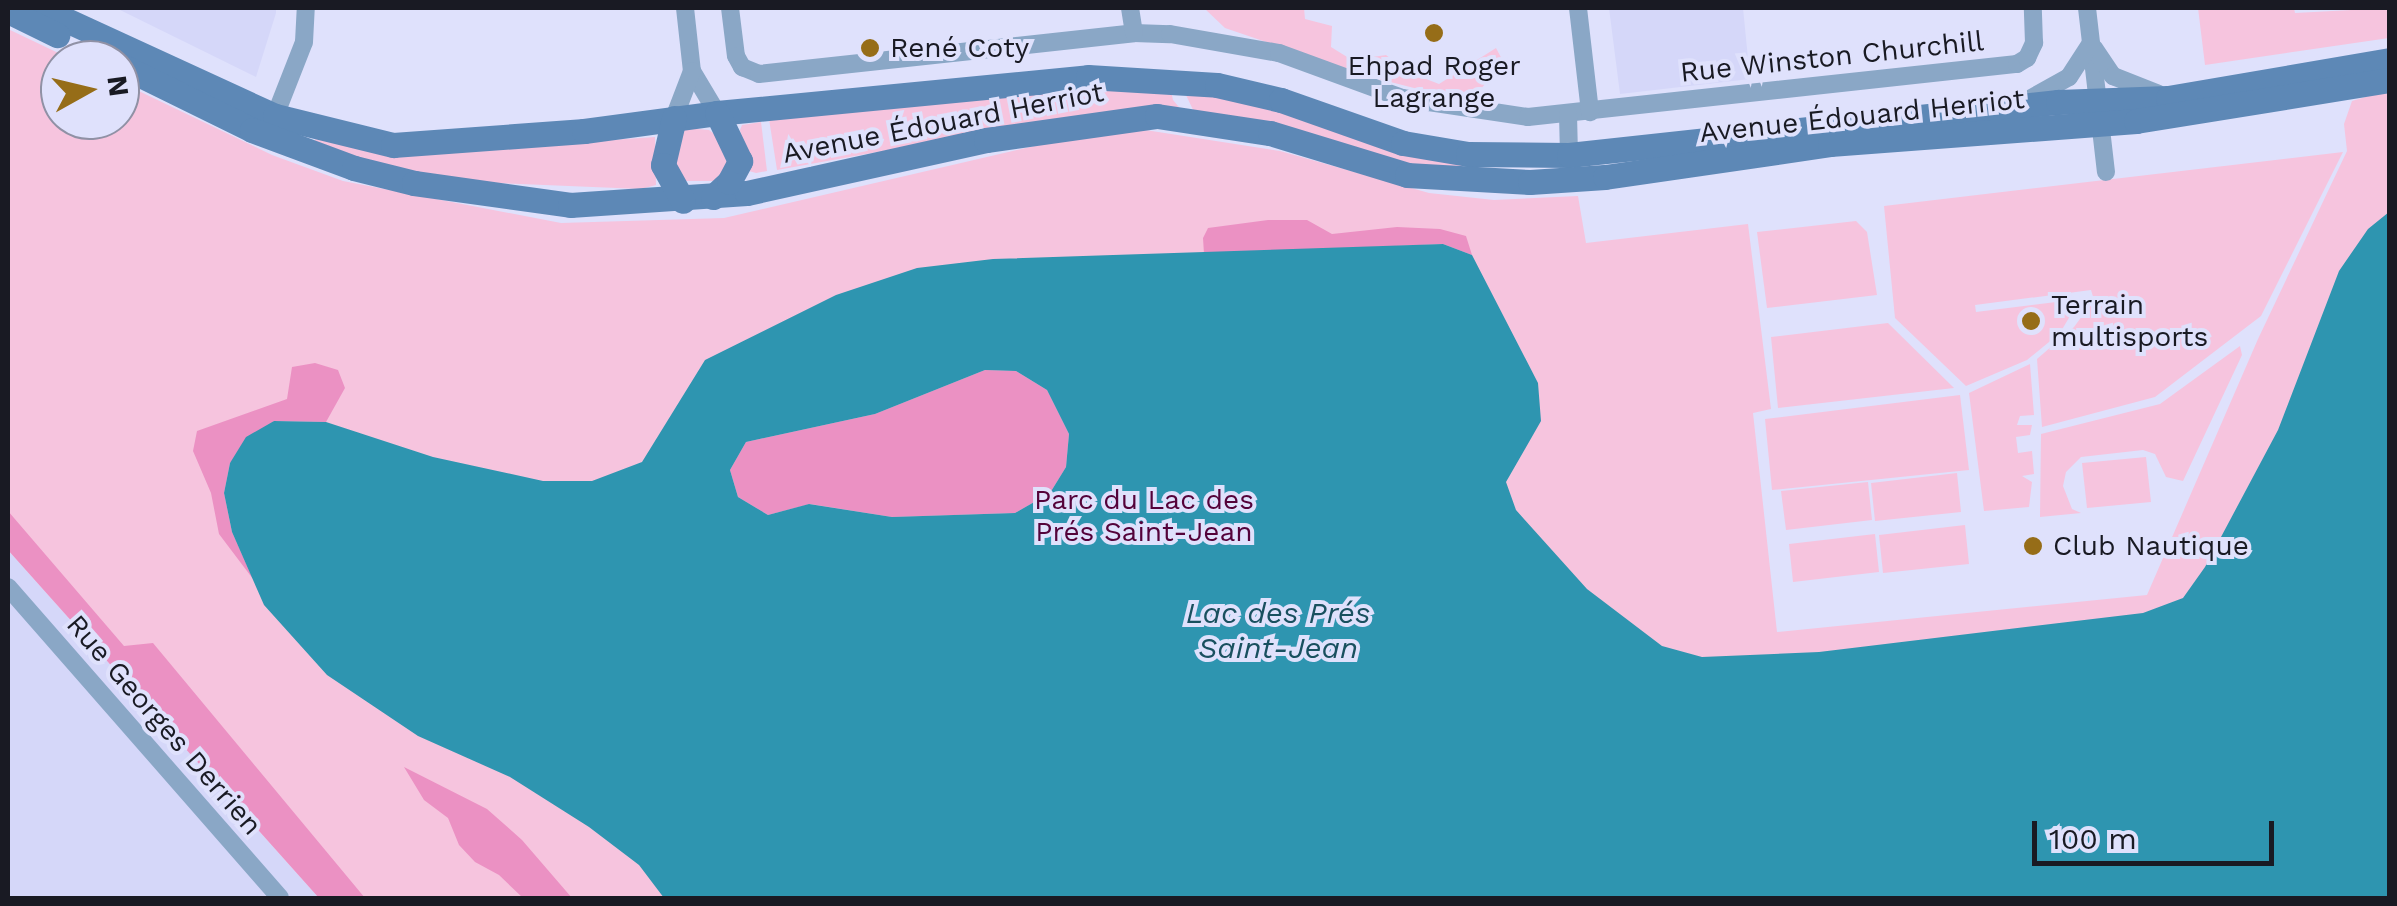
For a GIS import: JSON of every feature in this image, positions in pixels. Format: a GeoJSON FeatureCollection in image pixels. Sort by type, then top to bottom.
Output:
{"type":"FeatureCollection","features":[{"type":"Feature","properties":{"kind":"main road","name":"Avenue Édouard Herriot"},"geometry":{"type":"LineString","coordinates":[[40,8],[275,116],[393,145],[584,131],[717,112],[1088,77],[1216,85],[1265,96],[1404,143],[1468,154],[1568,155],[2015,107],[2099,112],[2390,60]]}},
{"type":"Feature","properties":{"kind":"main road"},"geometry":{"type":"LineString","coordinates":[[8,11],[68,40]]}},
{"type":"Feature","properties":{"kind":"main road","name":"Avenue Édouard Herriot"},"geometry":{"type":"LineString","coordinates":[[140,75],[266,136],[354,168],[414,184],[570,206],[712,197],[986,140],[1156,116],[1270,132],[1406,175],[1530,182],[1605,177],[1830,144],[2390,80]]}},
{"type":"Feature","properties":{"kind":"main road"},"geometry":{"type":"LineString","coordinates":[[712,197],[729,182],[740,161],[717,112]]}},
{"type":"Feature","properties":{"kind":"main road"},"geometry":{"type":"LineString","coordinates":[[674,118],[663,165],[683,201]]}},
{"type":"Feature","properties":{"kind":"street"},"geometry":{"type":"LineString","coordinates":[[275,116],[304,42],[306,8]]}},
{"type":"Feature","properties":{"kind":"street"},"geometry":{"type":"LineString","coordinates":[[685,8],[692,71],[717,112]]}},
{"type":"Feature","properties":{"kind":"street","name":"Rue Winston Churchill"},"geometry":{"type":"LineString","coordinates":[[730,8],[736,56],[742,67],[759,74],[1134,33],[1170,34],[1279,54],[1402,98],[1502,116],[1590,112],[2017,64],[2027,58],[2034,43],[2033,8]]}},
{"type":"Feature","properties":{"kind":"street"},"geometry":{"type":"LineString","coordinates":[[1130,8],[1134,33]]}},
{"type":"Feature","properties":{"kind":"street"},"geometry":{"type":"LineString","coordinates":[[1578,8],[1590,112]]}},
{"type":"Feature","properties":{"kind":"street"},"geometry":{"type":"LineString","coordinates":[[2087,8],[2106,172]]}},
{"type":"Feature","properties":{"kind":"street"},"geometry":{"type":"LineString","coordinates":[[2091,43],[2113,76],[2168,98]]}},
{"type":"Feature","properties":{"kind":"street","name":"Avenue Édouard Herriot"},"geometry":{"type":"LineString","coordinates":[[2015,107],[2068,77],[2091,43]]}},
{"type":"Feature","properties":{"kind":"street"},"geometry":{"type":"LineString","coordinates":[[674,118],[692,71]]}},
{"type":"Feature","properties":{"kind":"street"},"geometry":{"type":"LineString","coordinates":[[1568,114],[1568,155]]}},
{"type":"Feature","properties":{"kind":"street","name":"Rue Georges Derrien"},"geometry":{"type":"LineString","coordinates":[[8,587],[280,898]]}},
{"type":"Feature","properties":{"kind":"shaded area"},"geometry":{"type":"Polygon","coordinates":[[[116,8],[276,8],[276,13],[256,77],[116,8]]]}},
{"type":"Feature","properties":{"kind":"shaded area"},"geometry":{"type":"Polygon","coordinates":[[[1609,8],[1743,8],[1750,79],[1620,94],[1609,8]]]}},
{"type":"Feature","properties":{"kind":"shaded area"},"geometry":{"type":"Polygon","coordinates":[[[1268,220],[1307,220],[1332,234],[1397,227],[1440,229],[1466,236],[1472,255],[1443,244],[1204,254],[1203,238],[1208,228],[1268,220]]]}},
{"type":"Feature","properties":{"kind":"shaded area"},"geometry":{"type":"Polygon","coordinates":[[[315,363],[338,370],[345,388],[326,422],[274,421],[230,463],[224,493],[232,532],[253,579],[219,534],[211,493],[193,451],[197,431],[287,399],[292,367],[315,363]]]}},
{"type":"Feature","properties":{"kind":"shaded area"},"geometry":{"type":"Polygon","coordinates":[[[985,370],[1016,371],[1047,390],[1069,434],[1066,467],[1050,493],[1015,513],[892,517],[810,504],[768,515],[738,497],[730,470],[746,442],[875,414],[985,370]]]}},
{"type":"Feature","properties":{"kind":"shaded area"},"geometry":{"type":"Polygon","coordinates":[[[8,511],[124,646],[153,643],[365,898],[319,898],[8,550],[8,511]]]}},
{"type":"Feature","properties":{"kind":"shaded area"},"geometry":{"type":"Polygon","coordinates":[[[8,550],[195,758],[319,898],[8,898],[8,550]]]}},
{"type":"Feature","properties":{"kind":"shaded area"},"geometry":{"type":"Polygon","coordinates":[[[404,767],[487,809],[522,840],[572,898],[523,898],[499,875],[475,862],[459,845],[448,818],[424,800],[404,767]]]}},
{"type":"Feature","properties":{"kind":"green space"},"geometry":{"type":"Polygon","coordinates":[[[1204,8],[1304,8],[1305,19],[1332,26],[1331,47],[1352,60],[1386,55],[1408,72],[1439,84],[1496,48],[1504,63],[1469,102],[1363,75],[1225,28],[1204,8]]]}},
{"type":"Feature","properties":{"kind":"green space"},"geometry":{"type":"Polygon","coordinates":[[[2198,8],[2294,8],[2295,13],[2389,8],[2389,38],[2205,65],[2198,8]]]}},
{"type":"Feature","properties":{"kind":"green space","name":"Lac des Prés Saint-Jean"},"geometry":{"type":"Polygon","coordinates":[[[8,29],[40,44],[40,140],[140,140],[140,92],[272,155],[343,181],[561,223],[724,218],[1043,144],[1139,129],[1280,151],[1429,193],[1494,200],[1578,196],[1586,243],[1748,224],[1771,409],[1753,413],[1777,632],[2147,595],[2258,339],[2347,151],[2344,124],[2352,101],[2389,90],[2389,898],[319,898],[8,550],[8,29]]]}},
{"type":"Feature","properties":{"kind":"green space"},"geometry":{"type":"Polygon","coordinates":[[[1170,86],[1173,100],[1184,113],[933,142],[777,170],[769,119],[1086,87],[1170,86]]]}},
{"type":"Feature","properties":{"kind":"green space"},"geometry":{"type":"Polygon","coordinates":[[[1215,89],[1485,165],[1414,169],[1196,116],[1185,93],[1215,89]]]}},
{"type":"Feature","properties":{"kind":"green space"},"geometry":{"type":"Polygon","coordinates":[[[761,122],[767,171],[756,173],[749,171],[740,130],[742,125],[761,122]]]}},
{"type":"Feature","properties":{"kind":"green space"},"geometry":{"type":"Polygon","coordinates":[[[686,128],[709,130],[717,136],[728,165],[714,181],[685,181],[673,164],[673,142],[686,128]]]}},
{"type":"Feature","properties":{"kind":"green space"},"geometry":{"type":"Polygon","coordinates":[[[317,136],[408,154],[655,137],[656,185],[641,189],[475,182],[409,174],[313,144],[317,136]]]}},
{"type":"Feature","properties":{"kind":"green space"},"geometry":{"type":"Polygon","coordinates":[[[2343,152],[2261,316],[2155,397],[2042,427],[2037,359],[2074,327],[2094,300],[2091,290],[1975,305],[1976,312],[2080,299],[2060,333],[2027,360],[1966,386],[1895,318],[1884,206],[2343,152]]]}},
{"type":"Feature","properties":{"kind":"green space"},"geometry":{"type":"Polygon","coordinates":[[[1856,221],[1867,232],[1877,295],[1767,308],[1757,232],[1856,221]]]}},
{"type":"Feature","properties":{"kind":"green space"},"geometry":{"type":"Polygon","coordinates":[[[1888,323],[1954,388],[1778,408],[1771,337],[1888,323]]]}},
{"type":"Feature","properties":{"kind":"green space"},"geometry":{"type":"Polygon","coordinates":[[[2240,346],[2242,355],[2183,481],[2166,477],[2155,454],[2143,450],[2081,457],[2066,472],[2063,486],[2072,509],[2081,513],[2040,517],[2041,434],[2160,404],[2240,346]]]}},
{"type":"Feature","properties":{"kind":"green space"},"geometry":{"type":"Polygon","coordinates":[[[2030,364],[2034,415],[2020,416],[2017,425],[2032,425],[2030,435],[2016,437],[2018,453],[2032,451],[2034,474],[2022,476],[2032,482],[2029,507],[1984,511],[1969,393],[2030,364]]]}},
{"type":"Feature","properties":{"kind":"green space"},"geometry":{"type":"Polygon","coordinates":[[[1960,395],[1969,470],[1772,490],[1765,419],[1960,395]]]}},
{"type":"Feature","properties":{"kind":"green space"},"geometry":{"type":"Polygon","coordinates":[[[2146,457],[2151,502],[2087,508],[2082,463],[2146,457]]]}},
{"type":"Feature","properties":{"kind":"green space"},"geometry":{"type":"Polygon","coordinates":[[[1957,473],[1961,512],[1875,521],[1871,483],[1957,473]]]}},
{"type":"Feature","properties":{"kind":"green space"},"geometry":{"type":"Polygon","coordinates":[[[1868,482],[1872,520],[1786,530],[1781,491],[1868,482]]]}},
{"type":"Feature","properties":{"kind":"green space"},"geometry":{"type":"Polygon","coordinates":[[[1965,525],[1969,564],[1883,573],[1879,535],[1965,525]]]}},
{"type":"Feature","properties":{"kind":"green space"},"geometry":{"type":"Polygon","coordinates":[[[1875,534],[1879,572],[1793,582],[1789,544],[1875,534]]]}},
{"type":"Feature","properties":{"kind":"water","name":"Lac des Prés Saint-Jean"},"geometry":{"type":"Polygon","coordinates":[[[2389,212],[2389,898],[664,898],[639,865],[589,827],[510,777],[418,736],[327,675],[264,605],[232,532],[224,493],[230,463],[246,437],[274,421],[326,422],[433,457],[543,481],[592,481],[642,462],[705,360],[836,295],[917,268],[993,259],[1443,244],[1472,255],[1538,383],[1541,421],[1506,482],[1516,510],[1587,589],[1662,646],[1702,657],[1819,652],[2143,613],[2183,598],[2205,567],[2278,430],[2339,271],[2368,229],[2389,212]],[[985,370],[875,414],[746,442],[730,470],[738,497],[768,515],[809,504],[892,517],[1015,513],[1050,493],[1066,467],[1069,434],[1047,390],[1016,371],[985,370]]]}},
{"type":"Feature","properties":{"kind":"place","name":"Ehpad Roger Lagrange"},"geometry":{"type":"Point","coordinates":[1434,33]}},
{"type":"Feature","properties":{"kind":"place","name":"René Coty"},"geometry":{"type":"Point","coordinates":[870,48]}},
{"type":"Feature","properties":{"kind":"place","name":"Terrain multisports"},"geometry":{"type":"Point","coordinates":[2031,321]}},
{"type":"Feature","properties":{"kind":"place","name":"Club Nautique"},"geometry":{"type":"Point","coordinates":[2033,546]}},
{"type":"Feature","properties":{"kind":"park label","name":"Parc du Lac des Prés Saint-Jean"},"geometry":{"type":"Point","coordinates":[1144,516]}}]}
